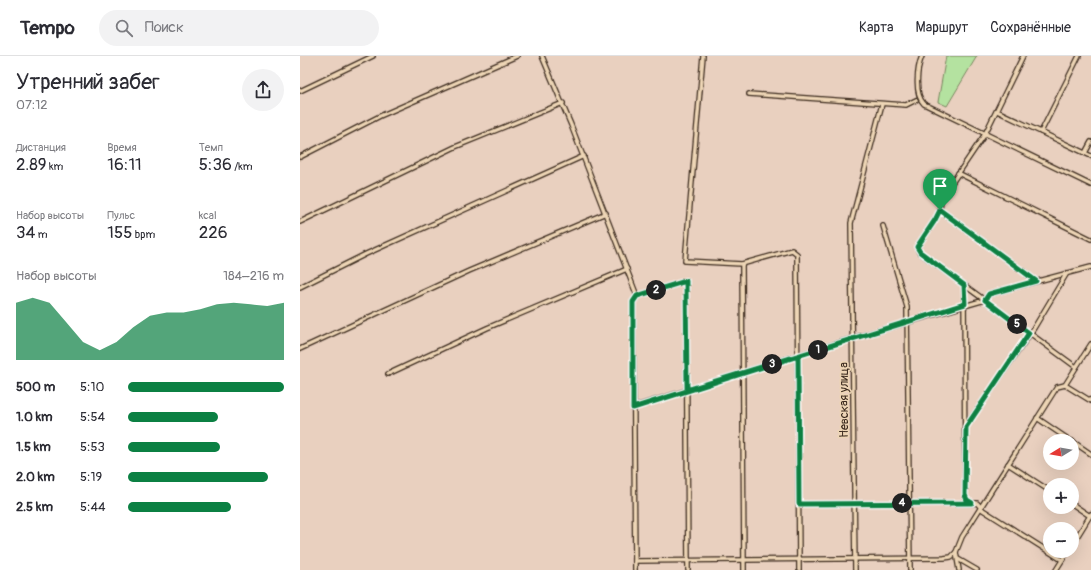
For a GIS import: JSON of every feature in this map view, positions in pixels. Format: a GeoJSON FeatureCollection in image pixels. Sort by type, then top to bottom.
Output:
{"type":"FeatureCollection","features":[{"type":"Feature","properties":{"kind":"street"},"geometry":{"type":"LineString","coordinates":[[300,91],[373,56]]}},
{"type":"Feature","properties":{"kind":"street"},"geometry":{"type":"LineString","coordinates":[[300,157],[380,116],[517,56]]}},
{"type":"Feature","properties":{"kind":"street"},"geometry":{"type":"LineString","coordinates":[[542,56],[584,156],[637,296]]}},
{"type":"Feature","properties":{"kind":"street"},"geometry":{"type":"LineString","coordinates":[[703,56],[685,261],[742,264],[792,250],[797,254],[799,570]]}},
{"type":"Feature","properties":{"kind":"street"},"geometry":{"type":"LineString","coordinates":[[922,56],[918,68],[921,101],[924,104],[1091,185]]}},
{"type":"Feature","properties":{"kind":"street"},"geometry":{"type":"LineString","coordinates":[[1023,56],[985,134],[940,199],[940,210],[935,220],[918,244],[918,250],[1076,367]]}},
{"type":"Feature","properties":{"kind":"street"},"geometry":{"type":"LineString","coordinates":[[1042,132],[1079,56]]}},
{"type":"Feature","properties":{"kind":"street"},"geometry":{"type":"LineString","coordinates":[[749,94],[906,105],[916,100]]}},
{"type":"Feature","properties":{"kind":"street"},"geometry":{"type":"LineString","coordinates":[[300,222],[455,147],[563,103]]}},
{"type":"Feature","properties":{"kind":"street","name":"Невская улица"},"geometry":{"type":"LineString","coordinates":[[855,570],[851,223],[882,104]]}},
{"type":"Feature","properties":{"kind":"street"},"geometry":{"type":"LineString","coordinates":[[997,111],[1091,156]]}},
{"type":"Feature","properties":{"kind":"street"},"geometry":{"type":"LineString","coordinates":[[1085,153],[1091,142]]}},
{"type":"Feature","properties":{"kind":"street"},"geometry":{"type":"LineString","coordinates":[[300,287],[366,254],[584,156]]}},
{"type":"Feature","properties":{"kind":"street"},"geometry":{"type":"LineString","coordinates":[[958,173],[1091,239]]}},
{"type":"Feature","properties":{"kind":"street"},"geometry":{"type":"LineString","coordinates":[[940,210],[1036,281]]}},
{"type":"Feature","properties":{"kind":"street"},"geometry":{"type":"LineString","coordinates":[[300,349],[469,271],[606,213]]}},
{"type":"Feature","properties":{"kind":"street"},"geometry":{"type":"LineString","coordinates":[[883,226],[907,306],[909,322],[910,570]]}},
{"type":"Feature","properties":{"kind":"street"},"geometry":{"type":"LineString","coordinates":[[742,264],[744,570]]}},
{"type":"Feature","properties":{"kind":"street"},"geometry":{"type":"LineString","coordinates":[[633,408],[853,338],[965,304],[985,300],[989,294],[1067,272],[1091,267]]}},
{"type":"Feature","properties":{"kind":"street"},"geometry":{"type":"LineString","coordinates":[[388,374],[487,328],[627,269]]}},
{"type":"Feature","properties":{"kind":"street"},"geometry":{"type":"LineString","coordinates":[[966,427],[1029,333],[1067,272]]}},
{"type":"Feature","properties":{"kind":"street"},"geometry":{"type":"LineString","coordinates":[[635,570],[633,302],[637,296],[686,281],[688,570]]}},
{"type":"Feature","properties":{"kind":"street"},"geometry":{"type":"LineString","coordinates":[[964,285],[966,427],[965,495],[967,500],[972,503]]}},
{"type":"Feature","properties":{"kind":"street"},"geometry":{"type":"LineString","coordinates":[[635,561],[911,559],[951,557],[956,552],[962,537],[1057,387],[1065,385],[1091,344]]}},
{"type":"Feature","properties":{"kind":"street"},"geometry":{"type":"LineString","coordinates":[[1065,385],[1091,401]]}},
{"type":"Feature","properties":{"kind":"street"},"geometry":{"type":"LineString","coordinates":[[1037,418],[1061,434]]}},
{"type":"Feature","properties":{"kind":"street"},"geometry":{"type":"LineString","coordinates":[[1079,446],[1091,454]]}},
{"type":"Feature","properties":{"kind":"street"},"geometry":{"type":"LineString","coordinates":[[1008,464],[1043,486]]}},
{"type":"Feature","properties":{"kind":"street"},"geometry":{"type":"LineString","coordinates":[[799,504],[977,503],[983,510],[1062,560],[1056,570]]}},
{"type":"Feature","properties":{"kind":"street"},"geometry":{"type":"LineString","coordinates":[[1079,508],[1090,515],[1079,533]]}},
{"type":"Feature","properties":{"kind":"street"},"geometry":{"type":"LineString","coordinates":[[956,552],[959,570]]}},
{"type":"Feature","properties":{"kind":"street"},"geometry":{"type":"LineString","coordinates":[[958,558],[977,570]]}},
{"type":"Feature","properties":{"kind":"green space"},"geometry":{"type":"Polygon","coordinates":[[[946,56],[977,56],[947,106],[938,102],[946,56]]]}},
{"type":"Feature","properties":{"kind":"route"},"geometry":{"type":"LineString","coordinates":[[940,210],[1036,281],[989,294],[985,300],[1029,333],[966,427],[965,495],[967,500],[972,503],[799,504],[798,356],[633,408],[633,302],[637,296],[686,281],[687,390],[965,304],[964,285],[920,252],[917,247],[940,210]]}}]}
